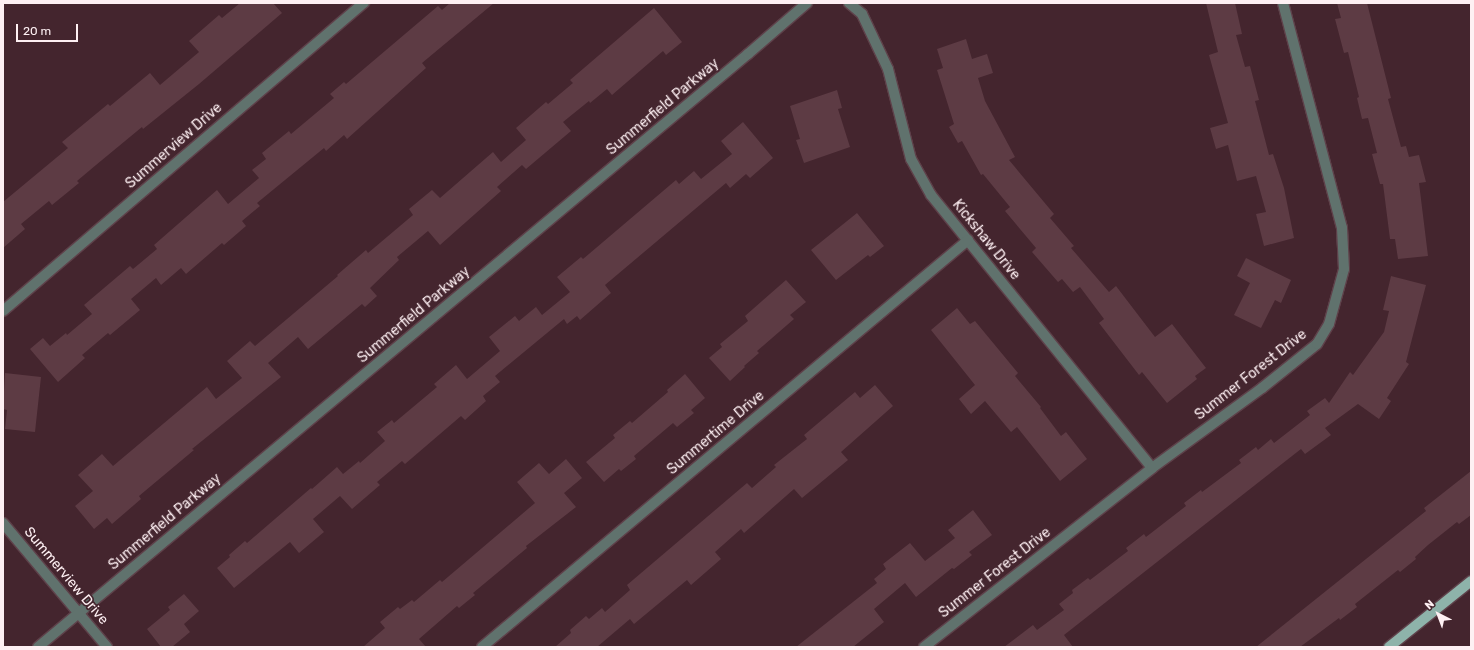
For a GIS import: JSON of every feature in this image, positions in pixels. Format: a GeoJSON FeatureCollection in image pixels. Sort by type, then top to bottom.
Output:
{"type":"FeatureCollection","features":[{"type":"Feature","properties":{"kind":"main road"},"geometry":{"type":"LineString","coordinates":[[1389,647],[1471,581]]}},
{"type":"Feature","properties":{"kind":"street","name":"Summerview Drive"},"geometry":{"type":"LineString","coordinates":[[3,311],[364,3]]}},
{"type":"Feature","properties":{"kind":"street","name":"Summerfield Parkway"},"geometry":{"type":"LineString","coordinates":[[38,647],[742,59],[807,3]]}},
{"type":"Feature","properties":{"kind":"street","name":"Kickshaw Drive"},"geometry":{"type":"LineString","coordinates":[[850,3],[862,14],[888,69],[911,159],[930,195],[1152,468]]}},
{"type":"Feature","properties":{"kind":"street","name":"Summer Forest Drive"},"geometry":{"type":"LineString","coordinates":[[924,647],[1152,468],[1262,388],[1317,344],[1329,324],[1344,269],[1342,228],[1282,3]]}},
{"type":"Feature","properties":{"kind":"street","name":"Summertime Drive"},"geometry":{"type":"LineString","coordinates":[[482,647],[968,240]]}},
{"type":"Feature","properties":{"kind":"street","name":"Summerview Drive"},"geometry":{"type":"LineString","coordinates":[[3,523],[107,647]]}},
{"type":"Feature","properties":{"kind":"building"},"geometry":{"type":"Polygon","coordinates":[[[240,3],[273,3],[282,13],[199,84],[143,129],[142,127],[96,165],[77,181],[79,183],[52,205],[49,201],[21,224],[25,229],[3,248],[3,202],[68,148],[62,142],[108,104],[110,106],[150,73],[160,85],[199,52],[189,41],[219,15],[222,18],[240,3]]]}},
{"type":"Feature","properties":{"kind":"building"},"geometry":{"type":"Polygon","coordinates":[[[450,3],[494,3],[422,63],[426,68],[347,139],[344,135],[326,151],[324,148],[257,203],[260,206],[242,221],[246,226],[224,245],[222,243],[186,274],[181,268],[161,285],[156,278],[131,299],[140,310],[110,335],[108,333],[82,355],[85,358],[58,382],[30,349],[43,338],[50,346],[66,333],[67,335],[92,314],[84,305],[130,266],[133,269],[157,249],[154,245],[217,190],[228,204],[259,178],[252,170],[266,159],[262,153],[289,131],[291,134],[334,98],[330,94],[344,82],[346,84],[438,6],[442,10],[450,3]]]}},
{"type":"Feature","properties":{"kind":"building"},"geometry":{"type":"Polygon","coordinates":[[[1206,3],[1235,3],[1242,34],[1236,35],[1245,67],[1250,66],[1259,100],[1255,101],[1269,155],[1273,154],[1284,188],[1294,238],[1264,246],[1256,214],[1266,212],[1256,176],[1237,181],[1228,145],[1216,149],[1210,128],[1228,123],[1209,55],[1218,52],[1206,3]]]}},
{"type":"Feature","properties":{"kind":"building"},"geometry":{"type":"Polygon","coordinates":[[[1337,3],[1367,3],[1391,98],[1388,99],[1401,147],[1406,146],[1409,157],[1419,155],[1426,182],[1419,183],[1428,256],[1398,259],[1395,239],[1390,239],[1383,184],[1380,184],[1372,154],[1377,153],[1368,118],[1362,119],[1357,98],[1359,97],[1348,52],[1344,53],[1335,19],[1341,18],[1337,3]]]}},
{"type":"Feature","properties":{"kind":"building"},"geometry":{"type":"Polygon","coordinates":[[[654,8],[682,42],[666,55],[663,51],[612,95],[607,89],[590,103],[589,101],[563,122],[571,131],[526,169],[522,165],[497,187],[501,191],[440,245],[428,231],[397,257],[399,260],[370,288],[377,296],[365,307],[362,304],[308,349],[298,337],[268,363],[281,377],[192,449],[194,450],[139,496],[141,499],[112,524],[107,518],[94,529],[75,506],[93,491],[78,475],[102,454],[113,466],[207,387],[216,399],[242,378],[227,361],[250,341],[255,346],[338,276],[337,275],[366,250],[368,253],[413,215],[409,209],[432,190],[440,198],[493,152],[501,162],[526,140],[516,128],[546,102],[548,104],[573,83],[570,80],[654,8]]]}},
{"type":"Feature","properties":{"kind":"building"},"geometry":{"type":"Polygon","coordinates":[[[966,39],[972,59],[987,54],[993,73],[978,78],[985,101],[1015,157],[1009,160],[1054,214],[1050,218],[1074,246],[1071,248],[1109,292],[1116,286],[1155,337],[1172,324],[1206,368],[1195,376],[1197,379],[1167,403],[1142,372],[1139,375],[1099,323],[1104,319],[1080,287],[1073,292],[1062,279],[1058,282],[1032,252],[1036,248],[1005,211],[1010,207],[983,174],[981,175],[962,141],[958,143],[949,127],[954,124],[937,70],[943,68],[937,49],[966,39]]]}},
{"type":"Feature","properties":{"kind":"building"},"geometry":{"type":"Polygon","coordinates":[[[837,90],[842,108],[838,109],[850,147],[804,163],[796,140],[800,139],[790,106],[837,90]]]}},
{"type":"Feature","properties":{"kind":"building"},"geometry":{"type":"Polygon","coordinates":[[[743,122],[773,158],[750,178],[746,174],[730,188],[726,183],[605,285],[611,293],[580,320],[577,316],[567,324],[564,319],[495,376],[500,382],[483,396],[486,401],[465,420],[461,416],[405,464],[402,461],[377,482],[380,485],[352,509],[340,496],[313,519],[324,532],[299,553],[290,542],[234,588],[217,568],[230,557],[229,555],[245,541],[247,543],[337,467],[343,474],[359,461],[360,463],[385,441],[377,432],[392,420],[394,423],[437,387],[434,384],[456,365],[467,379],[500,351],[489,337],[515,316],[519,321],[536,307],[542,315],[570,292],[557,277],[581,257],[583,259],[676,180],[679,184],[694,171],[701,179],[732,154],[721,141],[743,122]]]}},
{"type":"Feature","properties":{"kind":"building"},"geometry":{"type":"Polygon","coordinates":[[[857,213],[884,246],[870,257],[868,255],[836,280],[811,250],[857,213]]]}},
{"type":"Feature","properties":{"kind":"building"},"geometry":{"type":"Polygon","coordinates":[[[1246,258],[1291,280],[1281,303],[1275,300],[1261,328],[1234,315],[1250,283],[1237,276],[1246,258]]]}},
{"type":"Feature","properties":{"kind":"building"},"geometry":{"type":"Polygon","coordinates":[[[1391,276],[1426,285],[1406,362],[1409,364],[1387,398],[1391,401],[1379,419],[1358,404],[1325,428],[1331,435],[1305,454],[1301,449],[1064,635],[1073,647],[1004,647],[1033,625],[1037,630],[1064,610],[1059,604],[1073,593],[1072,590],[1088,578],[1090,580],[1128,551],[1126,548],[1144,534],[1146,537],[1186,506],[1184,503],[1201,490],[1202,492],[1241,463],[1239,460],[1256,447],[1258,450],[1271,439],[1274,443],[1310,415],[1307,411],[1325,398],[1329,403],[1350,372],[1353,375],[1384,332],[1389,311],[1383,310],[1391,276]]]}},
{"type":"Feature","properties":{"kind":"building"},"geometry":{"type":"Polygon","coordinates":[[[786,280],[806,302],[790,315],[794,319],[757,351],[759,353],[730,381],[709,358],[722,347],[720,344],[748,321],[745,316],[786,280]]]}},
{"type":"Feature","properties":{"kind":"building"},"geometry":{"type":"Polygon","coordinates":[[[957,308],[970,324],[975,321],[1018,373],[1015,376],[1041,407],[1040,408],[1061,436],[1066,432],[1087,459],[1060,481],[1017,427],[1011,432],[985,401],[971,414],[959,399],[975,385],[931,330],[957,308]]]}},
{"type":"Feature","properties":{"kind":"building"},"geometry":{"type":"Polygon","coordinates":[[[5,373],[41,377],[35,432],[5,429],[7,410],[3,409],[5,373]]]}},
{"type":"Feature","properties":{"kind":"building"},"geometry":{"type":"Polygon","coordinates":[[[685,374],[705,398],[691,410],[694,413],[677,427],[673,423],[634,456],[636,459],[621,471],[619,469],[604,482],[586,462],[615,438],[613,435],[630,421],[632,423],[668,392],[667,390],[685,374]]]}},
{"type":"Feature","properties":{"kind":"building"},"geometry":{"type":"Polygon","coordinates":[[[875,385],[893,406],[841,452],[848,460],[802,498],[794,489],[744,533],[741,529],[715,552],[721,559],[691,585],[687,580],[634,624],[630,619],[597,647],[555,647],[571,633],[570,630],[586,616],[589,619],[602,608],[605,612],[630,590],[627,585],[747,483],[752,488],[776,467],[774,465],[807,439],[804,435],[855,392],[860,398],[875,385]]]}},
{"type":"Feature","properties":{"kind":"building"},"geometry":{"type":"Polygon","coordinates":[[[566,459],[582,478],[564,493],[576,507],[526,546],[527,548],[473,593],[475,595],[459,608],[457,606],[419,639],[426,647],[363,647],[385,628],[380,622],[398,607],[400,609],[412,600],[414,602],[440,580],[442,582],[535,503],[517,482],[539,463],[549,474],[566,459]]]}},
{"type":"Feature","properties":{"kind":"building"},"geometry":{"type":"Polygon","coordinates":[[[1471,471],[1471,515],[1459,524],[1457,522],[1428,545],[1415,557],[1416,559],[1400,572],[1398,570],[1355,604],[1357,607],[1340,620],[1339,618],[1300,647],[1256,647],[1426,511],[1424,508],[1471,471]]]}},
{"type":"Feature","properties":{"kind":"building"},"geometry":{"type":"Polygon","coordinates":[[[973,510],[992,535],[969,552],[972,555],[954,569],[952,568],[916,597],[905,583],[874,609],[884,622],[853,647],[796,647],[877,583],[874,579],[886,569],[883,564],[910,543],[925,561],[955,538],[948,530],[973,510]]]}},
{"type":"Feature","properties":{"kind":"building"},"geometry":{"type":"Polygon","coordinates":[[[184,594],[199,611],[184,624],[190,632],[172,647],[161,647],[147,629],[170,610],[168,607],[184,594]]]}}]}
